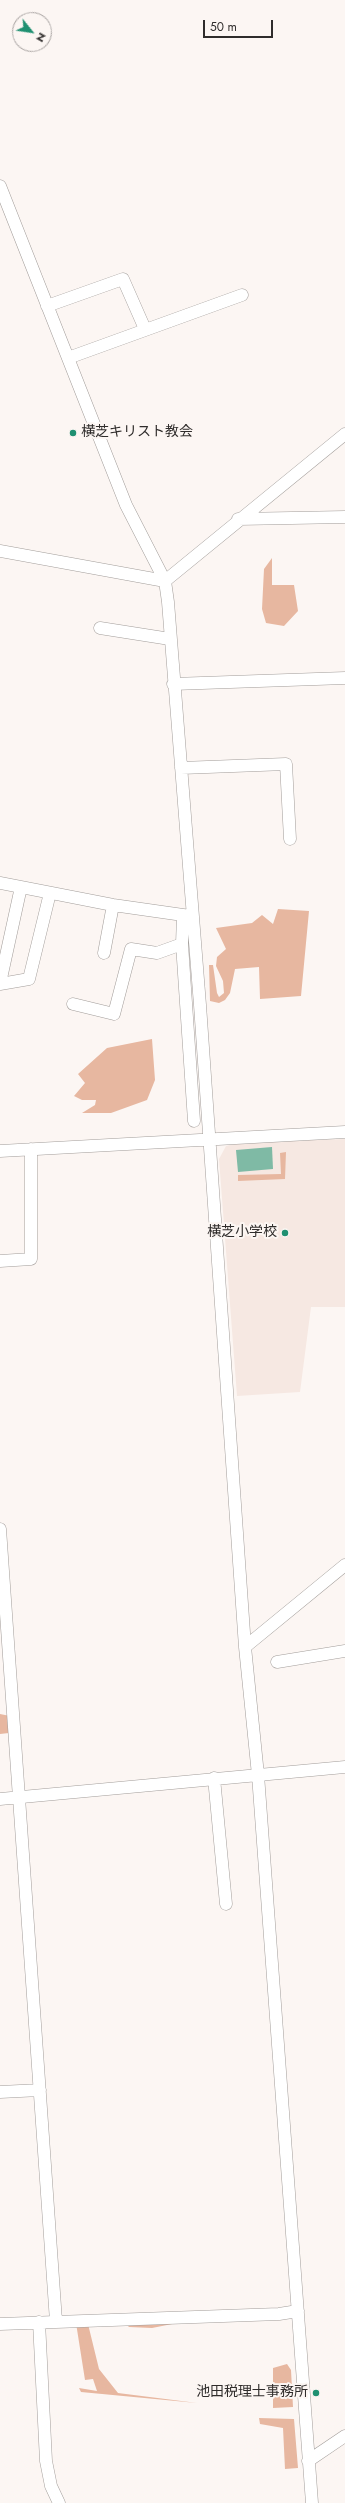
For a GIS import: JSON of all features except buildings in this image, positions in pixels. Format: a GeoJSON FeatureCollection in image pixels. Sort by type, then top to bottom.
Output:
{"type":"FeatureCollection","features":[{"type":"Feature","properties":{"kind":"street"},"geometry":{"type":"LineString","coordinates":[[0,186],[5,213],[48,306],[126,504],[164,581],[181,768],[187,916],[208,1138],[245,1647],[258,1775],[312,2503]]}},
{"type":"Feature","properties":{"kind":"street"},"geometry":{"type":"LineString","coordinates":[[48,306],[123,279],[145,329]]}},
{"type":"Feature","properties":{"kind":"street"},"geometry":{"type":"LineString","coordinates":[[68,358],[242,295]]}},
{"type":"Feature","properties":{"kind":"street"},"geometry":{"type":"LineString","coordinates":[[0,554],[164,581],[238,519],[345,434]]}},
{"type":"Feature","properties":{"kind":"street"},"geometry":{"type":"LineString","coordinates":[[238,519],[345,517]]}},
{"type":"Feature","properties":{"kind":"street"},"geometry":{"type":"LineString","coordinates":[[100,628],[170,640]]}},
{"type":"Feature","properties":{"kind":"street"},"geometry":{"type":"LineString","coordinates":[[173,684],[345,678]]}},
{"type":"Feature","properties":{"kind":"street"},"geometry":{"type":"LineString","coordinates":[[181,768],[286,764],[290,839]]}},
{"type":"Feature","properties":{"kind":"street"},"geometry":{"type":"LineString","coordinates":[[0,883],[112,905],[187,916]]}},
{"type":"Feature","properties":{"kind":"street"},"geometry":{"type":"LineString","coordinates":[[21,887],[0,983],[29,979],[50,893]]}},
{"type":"Feature","properties":{"kind":"street"},"geometry":{"type":"LineString","coordinates":[[104,953],[112,905]]}},
{"type":"Feature","properties":{"kind":"street"},"geometry":{"type":"LineString","coordinates":[[187,916],[182,944],[194,1121]]}},
{"type":"Feature","properties":{"kind":"street"},"geometry":{"type":"LineString","coordinates":[[73,1004],[114,1014],[131,950],[158,953],[182,944]]}},
{"type":"Feature","properties":{"kind":"street"},"geometry":{"type":"LineString","coordinates":[[0,1151],[208,1138],[345,1132]]}},
{"type":"Feature","properties":{"kind":"street"},"geometry":{"type":"LineString","coordinates":[[0,1261],[31,1259],[30,1149]]}},
{"type":"Feature","properties":{"kind":"street"},"geometry":{"type":"LineString","coordinates":[[0,1529],[56,2321]]}},
{"type":"Feature","properties":{"kind":"street"},"geometry":{"type":"LineString","coordinates":[[245,1647],[345,1565]]}},
{"type":"Feature","properties":{"kind":"street"},"geometry":{"type":"LineString","coordinates":[[277,1662],[345,1651]]}},
{"type":"Feature","properties":{"kind":"street"},"geometry":{"type":"LineString","coordinates":[[0,1799],[345,1767]]}},
{"type":"Feature","properties":{"kind":"street"},"geometry":{"type":"LineString","coordinates":[[214,1778],[226,1904]]}},
{"type":"Feature","properties":{"kind":"street"},"geometry":{"type":"LineString","coordinates":[[0,2092],[40,2090]]}},
{"type":"Feature","properties":{"kind":"street"},"geometry":{"type":"LineString","coordinates":[[0,2324],[279,2314],[298,2311]]}},
{"type":"Feature","properties":{"kind":"street"},"geometry":{"type":"LineString","coordinates":[[40,2322],[46,2461],[51,2486],[58,2503]]}},
{"type":"Feature","properties":{"kind":"street"},"geometry":{"type":"LineString","coordinates":[[308,2461],[345,2436]]}},
{"type":"Feature","properties":{"kind":"shaded area"},"geometry":{"type":"Polygon","coordinates":[[[272,558],[272,585],[294,585],[298,611],[284,626],[266,623],[262,609],[264,569],[272,558]]]}},
{"type":"Feature","properties":{"kind":"shaded area"},"geometry":{"type":"Polygon","coordinates":[[[278,909],[309,911],[301,996],[260,999],[259,967],[235,969],[230,993],[225,1000],[219,1003],[210,1001],[209,965],[213,965],[217,993],[219,997],[224,993],[223,981],[216,966],[217,957],[226,949],[216,928],[252,923],[262,915],[273,924],[278,909]]]}},
{"type":"Feature","properties":{"kind":"shaded area"},"geometry":{"type":"Polygon","coordinates":[[[152,1039],[155,1080],[147,1100],[111,1113],[82,1113],[95,1105],[96,1100],[82,1100],[74,1096],[85,1083],[78,1074],[107,1048],[152,1039]]]}},
{"type":"Feature","properties":{"kind":"shaded area","name":"横芝小学校"},"geometry":{"type":"Polygon","coordinates":[[[345,1139],[345,1307],[311,1307],[300,1392],[237,1396],[219,1159],[226,1146],[241,1142],[345,1139]]]}},
{"type":"Feature","properties":{"kind":"shaded area"},"geometry":{"type":"Polygon","coordinates":[[[272,1147],[273,1169],[238,1172],[236,1150],[272,1147]]]}},
{"type":"Feature","properties":{"kind":"shaded area"},"geometry":{"type":"Polygon","coordinates":[[[286,1152],[285,1179],[238,1181],[238,1175],[281,1174],[280,1153],[286,1152]]]}},
{"type":"Feature","properties":{"kind":"shaded area"},"geometry":{"type":"Polygon","coordinates":[[[0,1714],[10,1716],[9,1733],[0,1734],[0,1714]]]}},
{"type":"Feature","properties":{"kind":"shaded area"},"geometry":{"type":"Polygon","coordinates":[[[187,2321],[152,2328],[129,2327],[125,2323],[88,2324],[99,2369],[118,2393],[197,2403],[81,2392],[79,2388],[97,2391],[93,2379],[85,2380],[76,2323],[187,2321]]]}},
{"type":"Feature","properties":{"kind":"shaded area"},"geometry":{"type":"Polygon","coordinates":[[[287,2364],[291,2370],[293,2407],[273,2408],[273,2368],[287,2364]]]}},
{"type":"Feature","properties":{"kind":"shaded area"},"geometry":{"type":"Polygon","coordinates":[[[259,2418],[294,2419],[298,2468],[285,2469],[283,2428],[260,2424],[259,2418]]]}},
{"type":"Feature","properties":{"kind":"place","name":"横芝キリスト教会"},"geometry":{"type":"Point","coordinates":[73,433]}},
{"type":"Feature","properties":{"kind":"place","name":"横芝小学校"},"geometry":{"type":"Point","coordinates":[285,1233]}},
{"type":"Feature","properties":{"kind":"place","name":"池田税理士事務所"},"geometry":{"type":"Point","coordinates":[316,2393]}}]}
